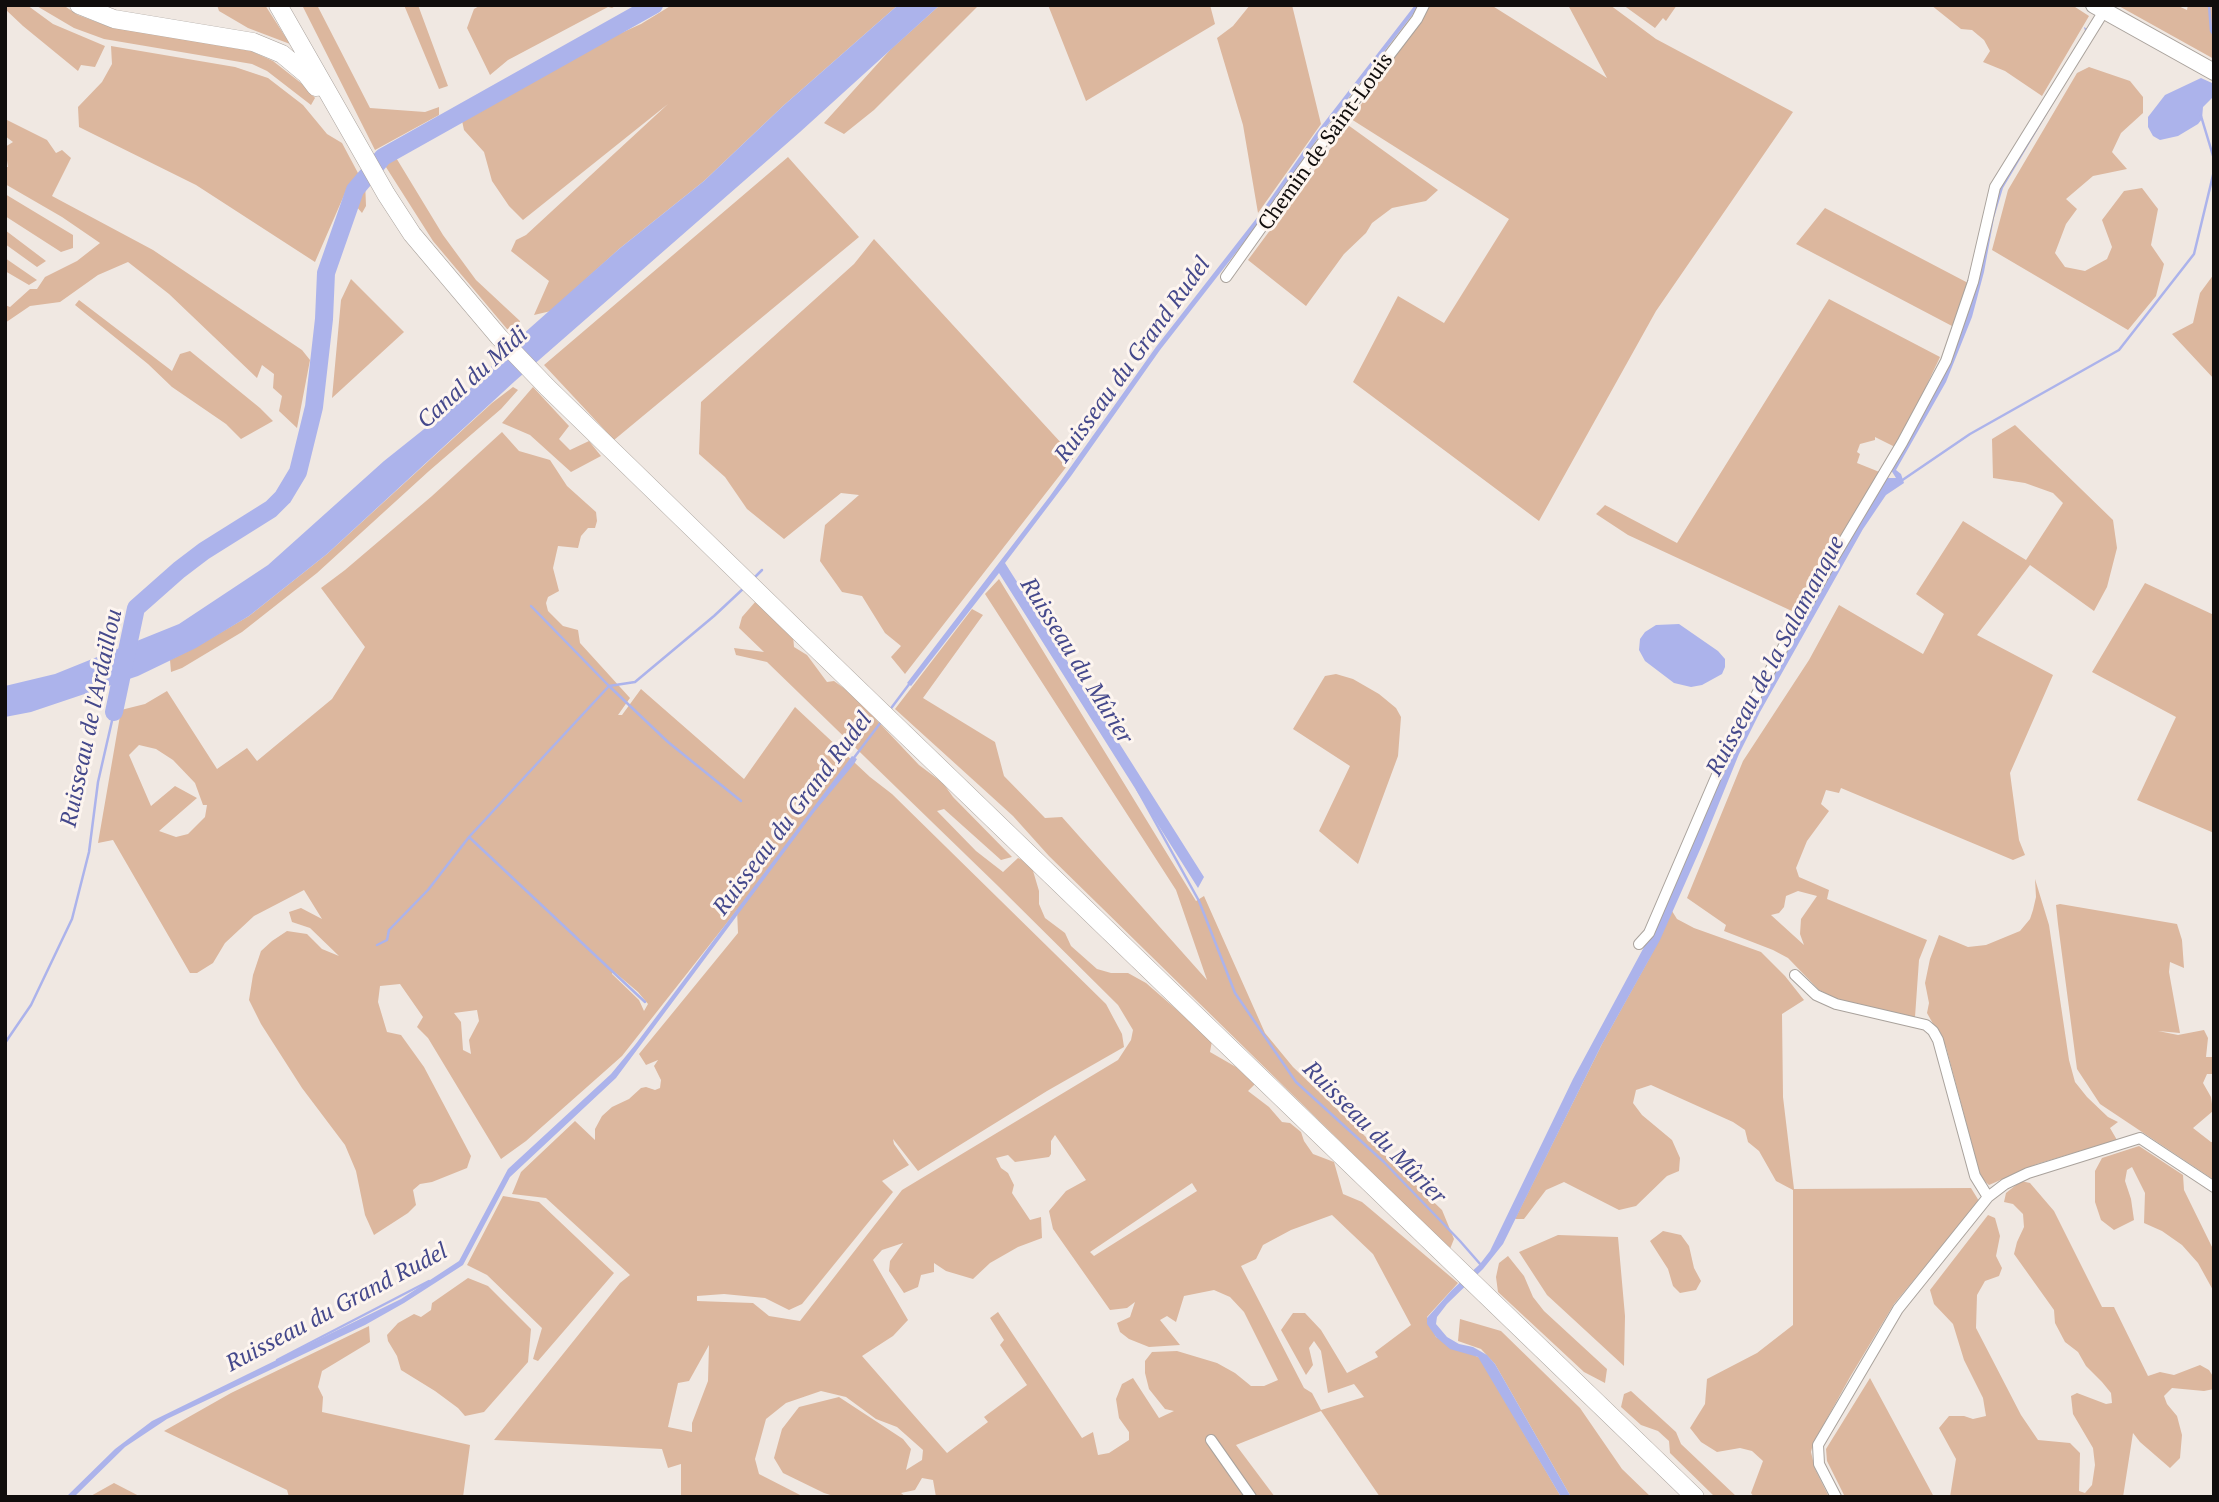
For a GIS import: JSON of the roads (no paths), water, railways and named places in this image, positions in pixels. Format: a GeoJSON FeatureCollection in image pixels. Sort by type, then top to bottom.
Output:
{"type":"FeatureCollection","features":[{"type":"Feature","properties":{"kind":"highway"},"geometry":{"type":"LineString","coordinates":[[79,5],[114,19],[253,42],[282,54],[306,74],[440,267],[499,337],[547,387],[1695,1497]]}},
{"type":"Feature","properties":{"kind":"highway"},"geometry":{"type":"LineString","coordinates":[[278,5],[367,160]]}},
{"type":"Feature","properties":{"kind":"highway"},"geometry":{"type":"LineString","coordinates":[[285,5],[367,160]]}},
{"type":"Feature","properties":{"kind":"highway"},"geometry":{"type":"LineString","coordinates":[[1655,1459],[1689,1497]]}},
{"type":"Feature","properties":{"kind":"main road"},"geometry":{"type":"LineString","coordinates":[[2099,8],[2208,69]]}},
{"type":"Feature","properties":{"kind":"street","name":"Chemin de Saint-Louis"},"geometry":{"type":"LineString","coordinates":[[1226,277],[1321,145],[1417,19],[1424,5]]}},
{"type":"Feature","properties":{"kind":"street"},"geometry":{"type":"LineString","coordinates":[[1639,944],[1649,933],[1735,733],[1902,443],[1946,360],[1973,282],[1995,187],[2099,8]]}},
{"type":"Feature","properties":{"kind":"street"},"geometry":{"type":"LineString","coordinates":[[1795,975],[1816,995],[1836,1004],[1926,1025],[1933,1031],[1938,1040],[1975,1176],[1988,1197]]}},
{"type":"Feature","properties":{"kind":"street"},"geometry":{"type":"LineString","coordinates":[[1836,1497],[1819,1464],[1818,1445],[1898,1309],[1988,1197],[2005,1184],[2028,1173],[2140,1138],[2214,1187]]}},
{"type":"Feature","properties":{"kind":"street"},"geometry":{"type":"LineString","coordinates":[[1211,1440],[1251,1497]]}},
{"type":"Feature","properties":{"kind":"water"},"geometry":{"type":"Polygon","coordinates":[[[898,5],[940,5],[800,132],[515,381],[327,554],[249,616],[196,648],[138,676],[31,712],[5,717],[5,686],[55,674],[179,624],[268,565],[384,461],[453,406],[522,335],[619,249],[704,181],[783,106],[898,5]]]}},
{"type":"Feature","properties":{"kind":"water"},"geometry":{"type":"Polygon","coordinates":[[[1415,5],[1420,5],[1320,135],[1263,218],[1160,350],[1071,476],[1005,563],[1204,877],[1198,888],[999,573],[911,686],[907,683],[1050,496],[1156,347],[1259,215],[1316,133],[1415,5]]]}},
{"type":"Feature","properties":{"kind":"water"},"geometry":{"type":"Polygon","coordinates":[[[2084,27],[2094,33],[2088,45],[2003,188],[1972,317],[1946,382],[1896,470],[1901,474],[1904,483],[1886,495],[1863,529],[1760,712],[1739,754],[1660,940],[1601,1046],[1503,1244],[1437,1317],[1436,1324],[1447,1337],[1459,1344],[1473,1347],[1487,1355],[1495,1364],[1571,1497],[1561,1497],[1478,1357],[1450,1349],[1436,1337],[1427,1324],[1427,1318],[1490,1251],[1573,1079],[1651,934],[1729,750],[1885,478],[1896,478],[1889,467],[1942,374],[1998,185],[2085,31],[2084,27]]]}},
{"type":"Feature","properties":{"kind":"water"},"geometry":{"type":"Polygon","coordinates":[[[2201,78],[2212,83],[2213,89],[2212,98],[2203,107],[2202,119],[2198,124],[2178,136],[2160,140],[2153,136],[2148,127],[2148,117],[2165,95],[2201,78]]]}},
{"type":"Feature","properties":{"kind":"water"},"geometry":{"type":"Polygon","coordinates":[[[1679,624],[1718,651],[1725,659],[1722,674],[1702,685],[1691,687],[1674,683],[1645,661],[1639,650],[1640,639],[1645,632],[1656,625],[1679,624]]]}},
{"type":"Feature","properties":{"kind":"water"},"geometry":{"type":"Polygon","coordinates":[[[852,756],[857,759],[854,764],[815,811],[616,1078],[510,1177],[463,1265],[365,1325],[167,1419],[125,1447],[74,1497],[66,1497],[115,1449],[152,1421],[401,1299],[459,1261],[508,1169],[611,1074],[852,756]]]}},
{"type":"Feature","properties":{"kind":"waterway","name":"Ruisseau de l'Ardaillou"},"geometry":{"type":"LineString","coordinates":[[114,712],[136,608],[204,551],[271,509],[283,497],[298,472],[314,407],[324,319],[326,273],[355,190],[383,157],[654,5]]}},
{"type":"Feature","properties":{"kind":"waterway"},"geometry":{"type":"LineString","coordinates":[[2209,5],[2211,31],[2214,35]]}},
{"type":"Feature","properties":{"kind":"waterway","name":"Ruisseau de la Salamanque"},"geometry":{"type":"LineString","coordinates":[[2201,116],[2214,159]]}},
{"type":"Feature","properties":{"kind":"waterway","name":"Ruisseau de la Salamanque"},"geometry":{"type":"LineString","coordinates":[[1901,481],[1970,434],[2119,350],[2194,254],[2214,171]]}},
{"type":"Feature","properties":{"kind":"waterway"},"geometry":{"type":"LineString","coordinates":[[755,577],[762,570]]}},
{"type":"Feature","properties":{"kind":"waterway"},"geometry":{"type":"LineString","coordinates":[[377,945],[387,940],[389,930],[428,890],[469,837],[609,686],[635,682],[745,587]]}},
{"type":"Feature","properties":{"kind":"waterway"},"geometry":{"type":"LineString","coordinates":[[531,606],[668,742],[741,801]]}},
{"type":"Feature","properties":{"kind":"waterway","name":"Ruisseau du Grand Rudel"},"geometry":{"type":"LineString","coordinates":[[889,711],[910,683]]}},
{"type":"Feature","properties":{"kind":"waterway","name":"Ruisseau de l'Ardaillou"},"geometry":{"type":"LineString","coordinates":[[5,1043],[31,1005],[72,919],[89,852],[98,782],[114,712]]}},
{"type":"Feature","properties":{"kind":"waterway","name":"Ruisseau du Grand Rudel"},"geometry":{"type":"LineString","coordinates":[[853,759],[881,722]]}},
{"type":"Feature","properties":{"kind":"waterway","name":"Ruisseau du Mûrier"},"geometry":{"type":"LineString","coordinates":[[1137,789],[1199,901],[1235,993],[1296,1082],[1384,1162],[1481,1265]]}},
{"type":"Feature","properties":{"kind":"waterway"},"geometry":{"type":"LineString","coordinates":[[469,837],[645,1002]]}},
{"type":"Feature","properties":{"kind":"waterway","name":"Ruisseau du Grand Rudel"},"geometry":{"type":"LineString","coordinates":[[277,1360],[429,1281]]}},
{"type":"Feature","properties":{"kind":"water label","name":"Canal du Midi"},"geometry":{"type":"Point","coordinates":[473,378]}}]}
